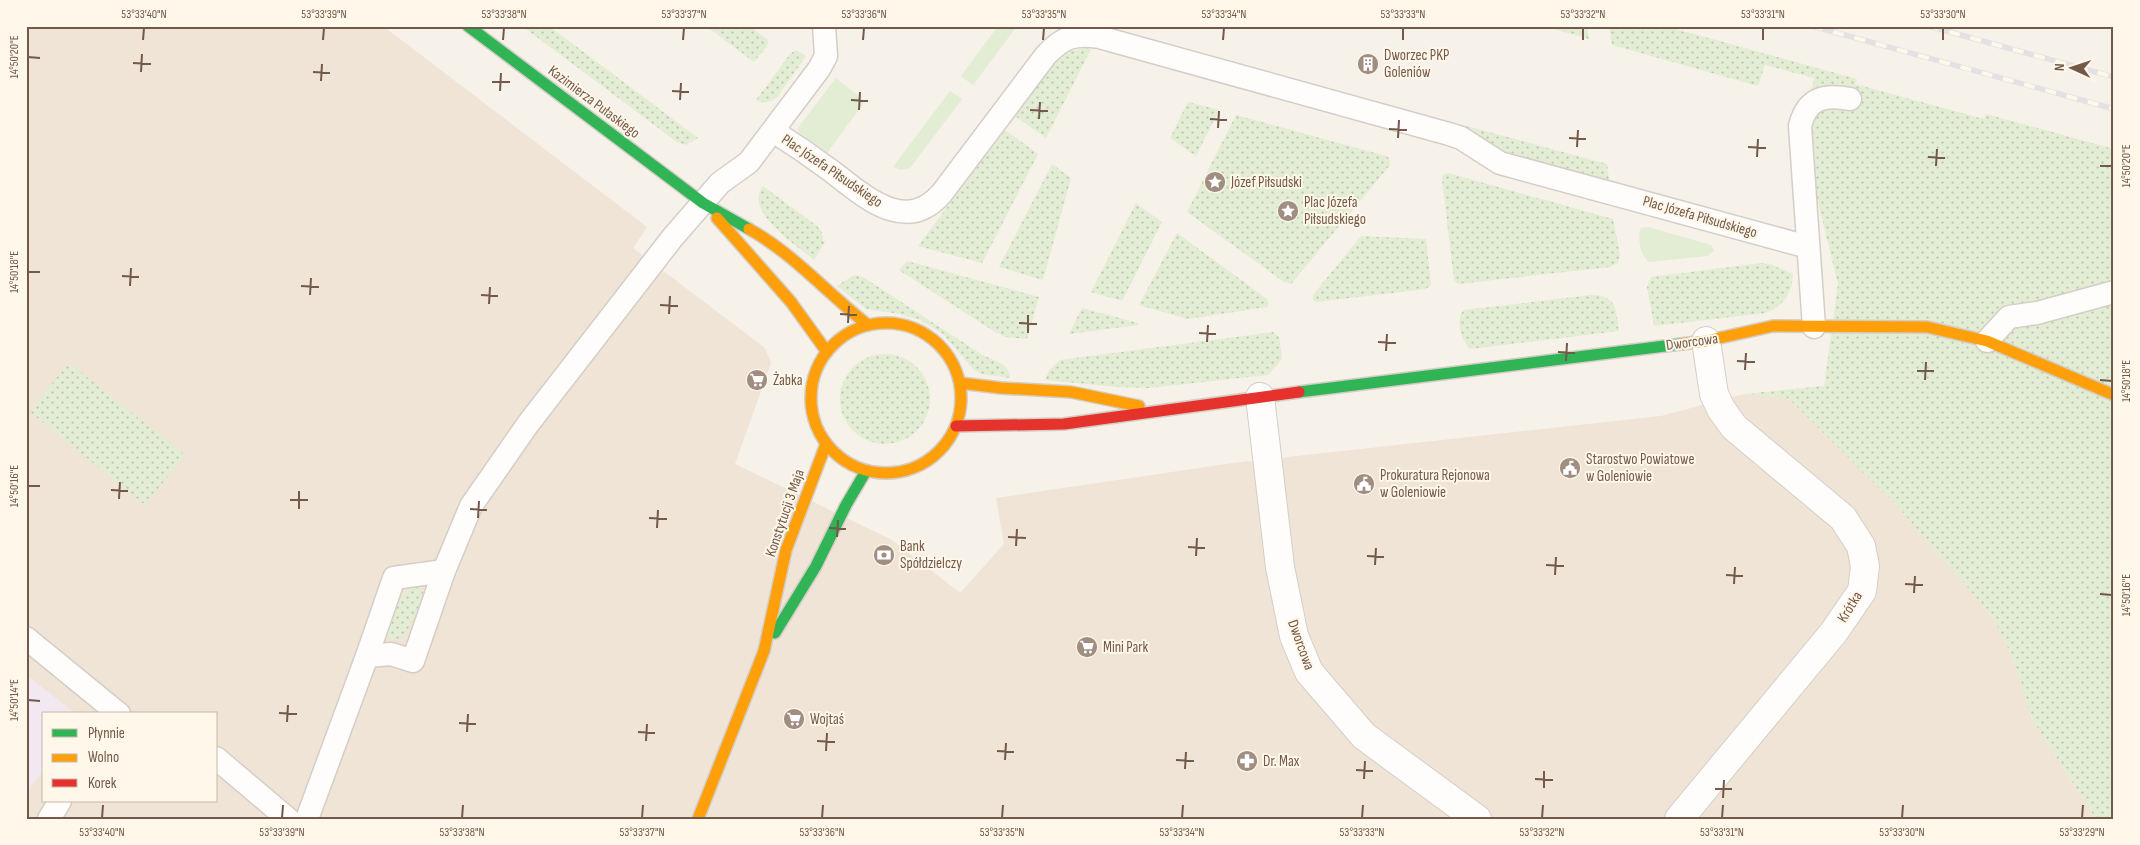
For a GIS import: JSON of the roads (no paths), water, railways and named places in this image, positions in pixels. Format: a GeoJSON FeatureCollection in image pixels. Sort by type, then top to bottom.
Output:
{"type":"FeatureCollection","features":[{"type":"Feature","properties":{"kind":"street","name":"Kazimierza Pułaskiego"},"geometry":{"type":"LineString","coordinates":[[468,26],[703,202],[771,241],[842,306],[868,325]]}},
{"type":"Feature","properties":{"kind":"street","name":"Kazimierza Pułaskiego"},"geometry":{"type":"LineString","coordinates":[[703,202],[791,302],[827,352]]}},
{"type":"Feature","properties":{"kind":"street"},"geometry":{"type":"LineString","coordinates":[[898,324],[926,334],[948,355],[960,383],[962,397],[956,426],[947,443],[935,456],[920,466],[903,472],[885,474],[851,466],[837,456],[826,444],[812,415],[810,398],[818,366],[838,340],[852,331],[868,325],[898,324]]}},
{"type":"Feature","properties":{"kind":"street","name":"Dworcowa"},"geometry":{"type":"LineString","coordinates":[[956,426],[1064,424],[1157,410],[1706,341],[1773,326],[1926,327],[1987,341],[2114,395]]}},
{"type":"Feature","properties":{"kind":"street","name":"Krótka"},"geometry":{"type":"LineString","coordinates":[[1679,819],[1834,632],[1862,591],[1865,566],[1861,546],[1843,518],[1734,427],[1721,409],[1714,394],[1706,341]]}},
{"type":"Feature","properties":{"kind":"street","name":"Dworcowa"},"geometry":{"type":"LineString","coordinates":[[960,383],[1002,388],[1071,392],[1157,410]]}},
{"type":"Feature","properties":{"kind":"street","name":"Dworcowa"},"geometry":{"type":"LineString","coordinates":[[1260,397],[1280,567],[1294,636],[1309,672],[1364,736],[1477,819]]}},
{"type":"Feature","properties":{"kind":"street","name":"Konstytucji 3 Maja"},"geometry":{"type":"LineString","coordinates":[[698,819],[764,651],[786,550],[826,444]]}},
{"type":"Feature","properties":{"kind":"street","name":"Konstytucji 3 Maja"},"geometry":{"type":"LineString","coordinates":[[764,651],[816,566],[846,505],[866,471]]}},
{"type":"Feature","properties":{"kind":"lane"},"geometry":{"type":"LineString","coordinates":[[367,656],[391,654],[412,661],[444,571],[471,506],[528,424],[673,237],[720,183],[749,162],[819,69],[826,56],[824,26]]}},
{"type":"Feature","properties":{"kind":"lane","name":"Plac Józefa Piłsudskiego"},"geometry":{"type":"LineString","coordinates":[[773,131],[873,202],[892,210],[903,212],[924,208],[935,202],[1046,55],[1055,46],[1069,37],[1082,34],[1099,37],[1449,134],[1461,138],[1500,162],[1808,247]]}},
{"type":"Feature","properties":{"kind":"lane"},"geometry":{"type":"LineString","coordinates":[[1814,327],[1800,126],[1803,114],[1808,107],[1819,100],[1834,96],[1850,99]]}},
{"type":"Feature","properties":{"kind":"lane"},"geometry":{"type":"LineString","coordinates":[[1987,341],[2009,317],[2037,312],[2114,292]]}},
{"type":"Feature","properties":{"kind":"lane"},"geometry":{"type":"LineString","coordinates":[[307,819],[394,578],[444,571]]}},
{"type":"Feature","properties":{"kind":"lane"},"geometry":{"type":"LineString","coordinates":[[26,638],[117,712]]}},
{"type":"Feature","properties":{"kind":"lane"},"geometry":{"type":"LineString","coordinates":[[218,760],[288,819]]}},
{"type":"Feature","properties":{"kind":"lane"},"geometry":{"type":"LineString","coordinates":[[49,819],[59,802]]}},
{"type":"Feature","properties":{"kind":"railway"},"geometry":{"type":"LineString","coordinates":[[1812,26],[2114,109]]}},
{"type":"Feature","properties":{"kind":"railway"},"geometry":{"type":"LineString","coordinates":[[1928,26],[2114,77]]}},
{"type":"Feature","properties":{"kind":"place","name":"Dworzec PKP Goleniów"},"geometry":{"type":"Point","coordinates":[1368,64]}},
{"type":"Feature","properties":{"kind":"place","name":"Józef Piłsudski"},"geometry":{"type":"Point","coordinates":[1215,182]}},
{"type":"Feature","properties":{"kind":"place","name":"Plac Józefa Piłsudskiego"},"geometry":{"type":"Point","coordinates":[1288,211]}},
{"type":"Feature","properties":{"kind":"place","name":"Żabka"},"geometry":{"type":"Point","coordinates":[757,380]}},
{"type":"Feature","properties":{"kind":"place","name":"Starostwo Powiatowe w Goleniowie"},"geometry":{"type":"Point","coordinates":[1570,468]}},
{"type":"Feature","properties":{"kind":"place","name":"Prokuratura Rejonowa w Goleniowie"},"geometry":{"type":"Point","coordinates":[1364,484]}},
{"type":"Feature","properties":{"kind":"place","name":"Bank Spółdzielczy"},"geometry":{"type":"Point","coordinates":[884,555]}},
{"type":"Feature","properties":{"kind":"place","name":"Mini Park"},"geometry":{"type":"Point","coordinates":[1087,647]}},
{"type":"Feature","properties":{"kind":"place","name":"Wojtaś"},"geometry":{"type":"Point","coordinates":[794,719]}},
{"type":"Feature","properties":{"kind":"place","name":"Dr. Max"},"geometry":{"type":"Point","coordinates":[1247,761]}}]}
